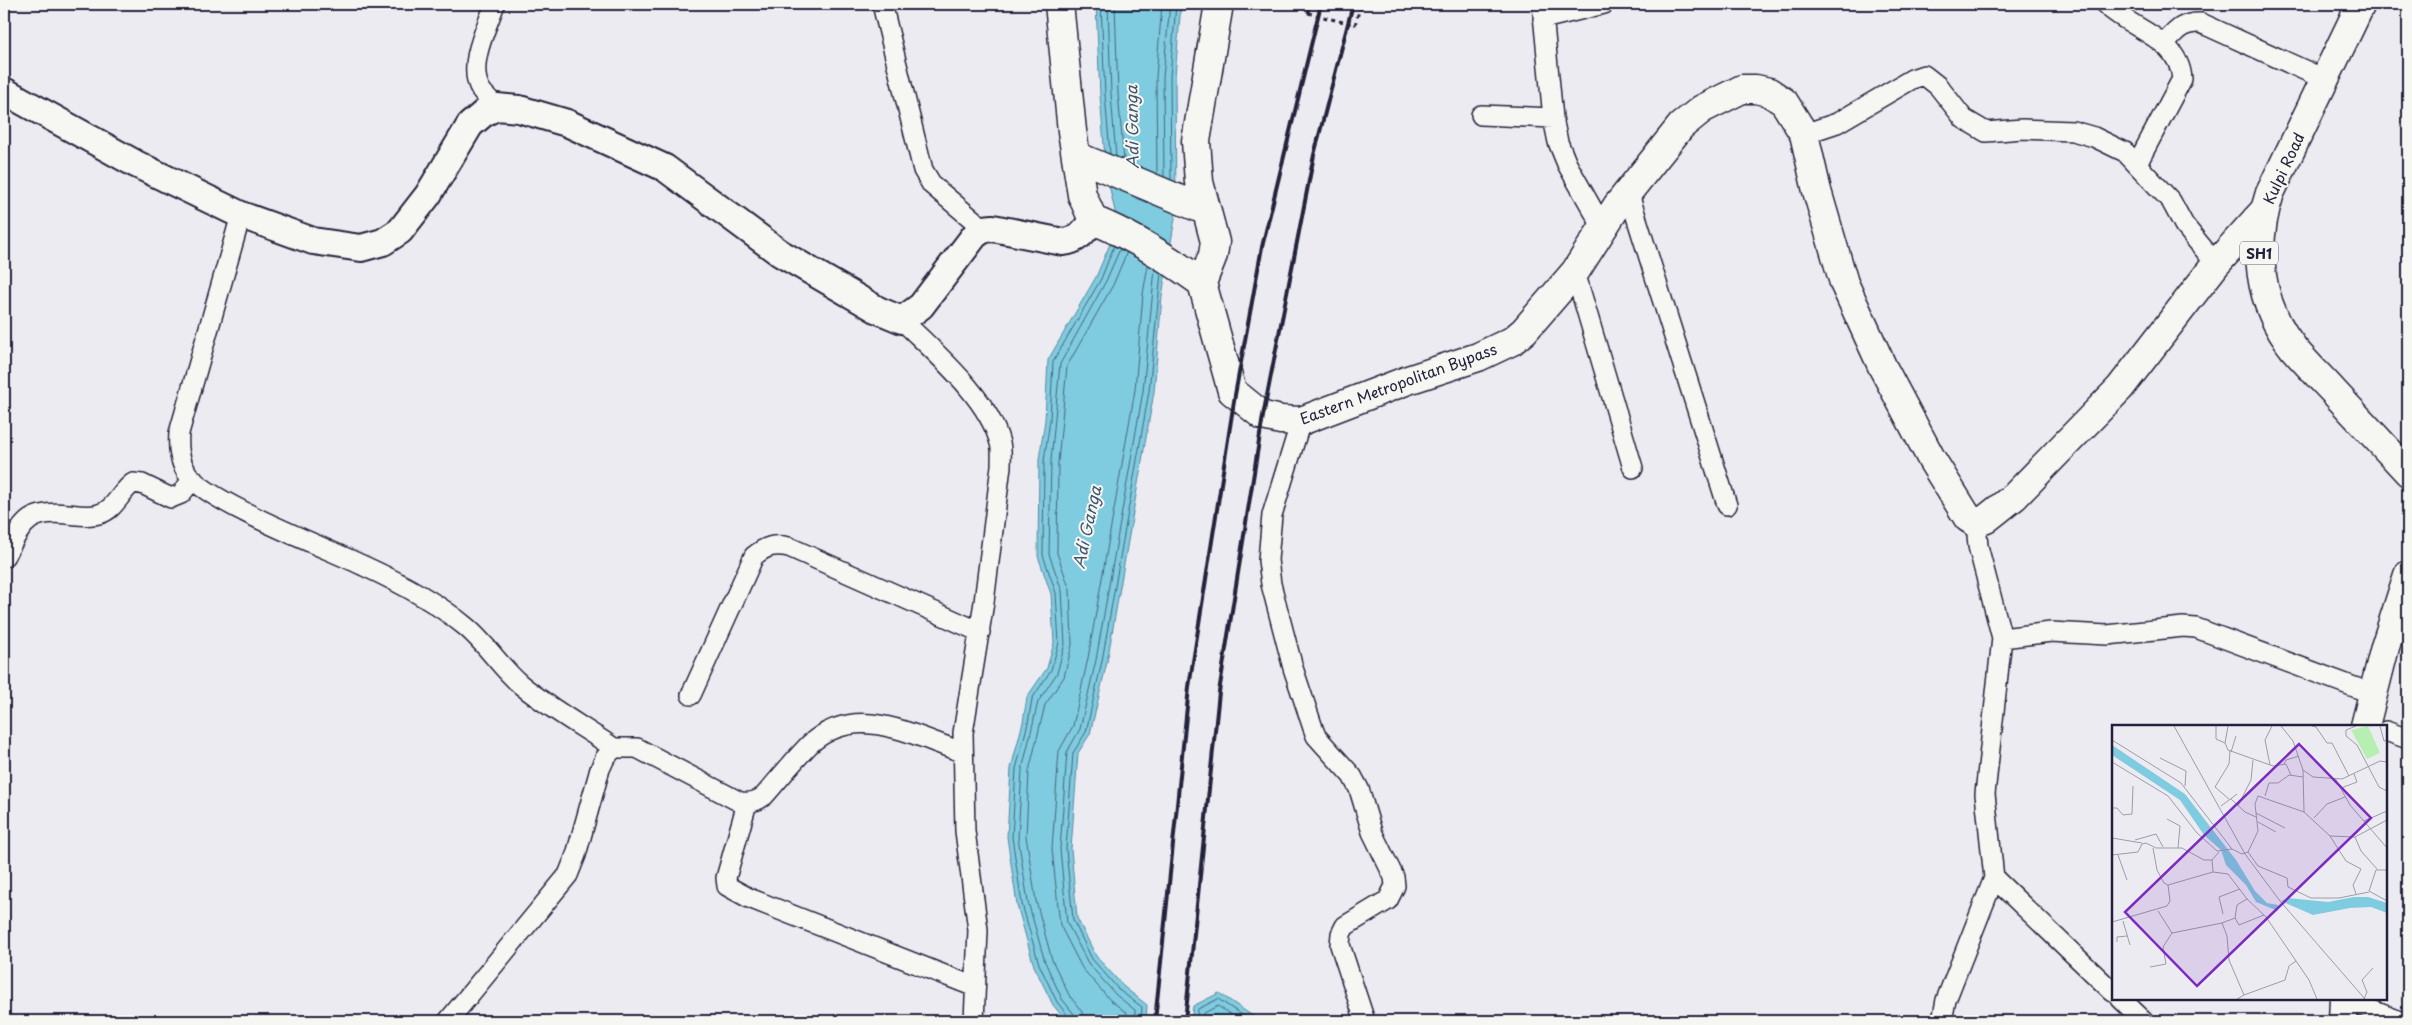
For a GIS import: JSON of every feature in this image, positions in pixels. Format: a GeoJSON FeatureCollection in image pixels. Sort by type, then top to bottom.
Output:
{"type":"FeatureCollection","features":[{"type":"Feature","properties":{"kind":"main road"},"geometry":{"type":"LineString","coordinates":[[1059,4],[1082,195],[1101,223],[1175,264],[1202,283],[1213,255],[1215,242],[1199,208],[1196,141],[1219,4]]}},
{"type":"Feature","properties":{"kind":"main road","name":"Kulpi Road"},"geometry":{"type":"LineString","coordinates":[[2361,4],[2326,80],[2282,165],[2263,212],[2259,237],[2259,264],[2263,288],[2280,329],[2294,348],[2408,472]]}},
{"type":"Feature","properties":{"kind":"main road","name":"Eastern Metropolitan Bypass"},"geometry":{"type":"LineString","coordinates":[[1202,283],[1232,391],[1263,416],[1281,420],[1301,421],[1408,380],[1478,357],[1512,341],[1524,331],[1574,272],[1628,191],[1681,126],[1702,109],[1742,89],[1756,88],[1769,92],[1784,102],[1804,134],[1817,191],[1844,283],[1882,366],[1932,460],[1968,518],[1976,522]]}},
{"type":"Feature","properties":{"kind":"main road"},"geometry":{"type":"LineString","coordinates":[[4,91],[144,168],[241,215],[313,241],[340,247],[361,248],[383,242],[400,231],[428,195],[470,125],[484,113],[497,107],[519,108],[567,123],[665,168],[780,253],[884,314],[902,320],[921,306],[975,235],[984,229],[993,228],[1063,242],[1071,241],[1101,223]]}},
{"type":"Feature","properties":{"kind":"main road"},"geometry":{"type":"LineString","coordinates":[[1076,156],[1199,208]]}},
{"type":"Feature","properties":{"kind":"main road"},"geometry":{"type":"LineString","coordinates":[[1976,522],[1986,519],[2015,496],[2120,388],[2216,264],[2263,212]]}},
{"type":"Feature","properties":{"kind":"main road"},"geometry":{"type":"LineString","coordinates":[[2372,725],[2373,694],[2404,607],[2408,575]]}},
{"type":"Feature","properties":{"kind":"street"},"geometry":{"type":"LineString","coordinates":[[495,4],[483,36],[476,69],[480,89],[497,107]]}},
{"type":"Feature","properties":{"kind":"street"},"geometry":{"type":"LineString","coordinates":[[882,4],[923,170],[932,185],[984,229]]}},
{"type":"Feature","properties":{"kind":"street"},"geometry":{"type":"LineString","coordinates":[[1603,228],[1567,164],[1558,142],[1553,118],[1543,12],[1604,4]]}},
{"type":"Feature","properties":{"kind":"street"},"geometry":{"type":"LineString","coordinates":[[2105,4],[2116,15],[2164,44],[2178,59],[2182,79],[2137,164]]}},
{"type":"Feature","properties":{"kind":"street"},"geometry":{"type":"LineString","coordinates":[[2164,44],[2180,27],[2189,23],[2201,23],[2326,80]]}},
{"type":"Feature","properties":{"kind":"street"},"geometry":{"type":"LineString","coordinates":[[1804,134],[1837,123],[1912,79],[1924,75],[1938,86],[1964,119],[1986,132],[2022,129],[2073,131],[2110,143],[2125,152],[2171,201],[2184,225],[2216,264]]}},
{"type":"Feature","properties":{"kind":"street"},"geometry":{"type":"LineString","coordinates":[[1481,115],[1553,118]]}},
{"type":"Feature","properties":{"kind":"street"},"geometry":{"type":"LineString","coordinates":[[1628,191],[1727,505]]}},
{"type":"Feature","properties":{"kind":"street"},"geometry":{"type":"LineString","coordinates":[[241,215],[180,433],[178,449],[181,460],[188,474],[193,479],[240,509],[366,567],[443,610],[465,626],[518,682],[532,694],[614,748],[637,748],[740,802],[756,802],[764,796],[811,744],[828,732],[854,722],[868,722],[889,727],[962,752]]}},
{"type":"Feature","properties":{"kind":"street"},"geometry":{"type":"LineString","coordinates":[[1574,272],[1633,468]]}},
{"type":"Feature","properties":{"kind":"street"},"geometry":{"type":"LineString","coordinates":[[902,320],[973,394],[992,421],[1001,445],[1001,466],[980,632],[962,752],[966,792],[965,831],[978,930],[974,1021]]}},
{"type":"Feature","properties":{"kind":"street"},"geometry":{"type":"LineString","coordinates":[[1301,421],[1272,514],[1268,560],[1292,668],[1316,736],[1352,776],[1359,789],[1372,832],[1394,877],[1395,886],[1388,900],[1352,920],[1341,934],[1340,945],[1365,1021]]}},
{"type":"Feature","properties":{"kind":"street"},"geometry":{"type":"LineString","coordinates":[[4,557],[22,527],[32,516],[46,512],[87,516],[99,514],[108,510],[133,483],[142,484],[171,498],[181,494],[193,479]]}},
{"type":"Feature","properties":{"kind":"street"},"geometry":{"type":"LineString","coordinates":[[1942,1021],[1946,1000],[1994,878],[1985,794],[2002,638],[1978,546],[1976,522]]}},
{"type":"Feature","properties":{"kind":"street"},"geometry":{"type":"LineString","coordinates":[[691,695],[754,556],[764,548],[777,545],[789,547],[980,632]]}},
{"type":"Feature","properties":{"kind":"street"},"geometry":{"type":"LineString","coordinates":[[2002,638],[2052,632],[2097,636],[2183,627],[2196,628],[2373,694]]}},
{"type":"Feature","properties":{"kind":"street"},"geometry":{"type":"LineString","coordinates":[[2387,732],[2408,739]]}},
{"type":"Feature","properties":{"kind":"street"},"geometry":{"type":"LineString","coordinates":[[448,1021],[568,875],[576,855],[600,769],[604,758],[614,748]]}},
{"type":"Feature","properties":{"kind":"street"},"geometry":{"type":"LineString","coordinates":[[747,803],[726,878],[728,886],[748,898],[975,987]]}},
{"type":"Feature","properties":{"kind":"street"},"geometry":{"type":"LineString","coordinates":[[1994,878],[2112,991]]}},
{"type":"Feature","properties":{"kind":"street"},"geometry":{"type":"LineString","coordinates":[[2122,1000],[2144,1021]]}},
{"type":"Feature","properties":{"kind":"street"},"geometry":{"type":"LineString","coordinates":[[2343,1006],[2400,1021]]}},
{"type":"Feature","properties":{"kind":"path"},"geometry":{"type":"LineString","coordinates":[[1310,4],[1308,13],[1355,24],[1361,4]]}},
{"type":"Feature","properties":{"kind":"water","name":"Adi Ganga"},"geometry":{"type":"Polygon","coordinates":[[[1096,4],[1181,4],[1175,77],[1176,212],[1162,296],[1154,392],[1107,662],[1090,734],[1078,753],[1071,849],[1077,918],[1096,956],[1124,987],[1147,1005],[1146,1021],[1066,1021],[1053,1005],[1034,966],[1017,905],[1007,837],[1011,768],[1023,722],[1027,697],[1047,668],[1054,643],[1051,594],[1038,556],[1039,460],[1045,420],[1048,360],[1096,277],[1118,225],[1106,171],[1096,4]]]}},
{"type":"Feature","properties":{"kind":"water"},"geometry":{"type":"Polygon","coordinates":[[[1219,993],[1260,1021],[1191,1021],[1193,1006],[1219,993]]]}},
{"type":"Feature","properties":{"kind":"railway"},"geometry":{"type":"LineString","coordinates":[[1155,1021],[1189,687],[1235,395],[1262,247],[1321,4]]}},
{"type":"Feature","properties":{"kind":"railway"},"geometry":{"type":"LineString","coordinates":[[1185,1021],[1219,692],[1263,416],[1314,155],[1353,4]]}}]}
